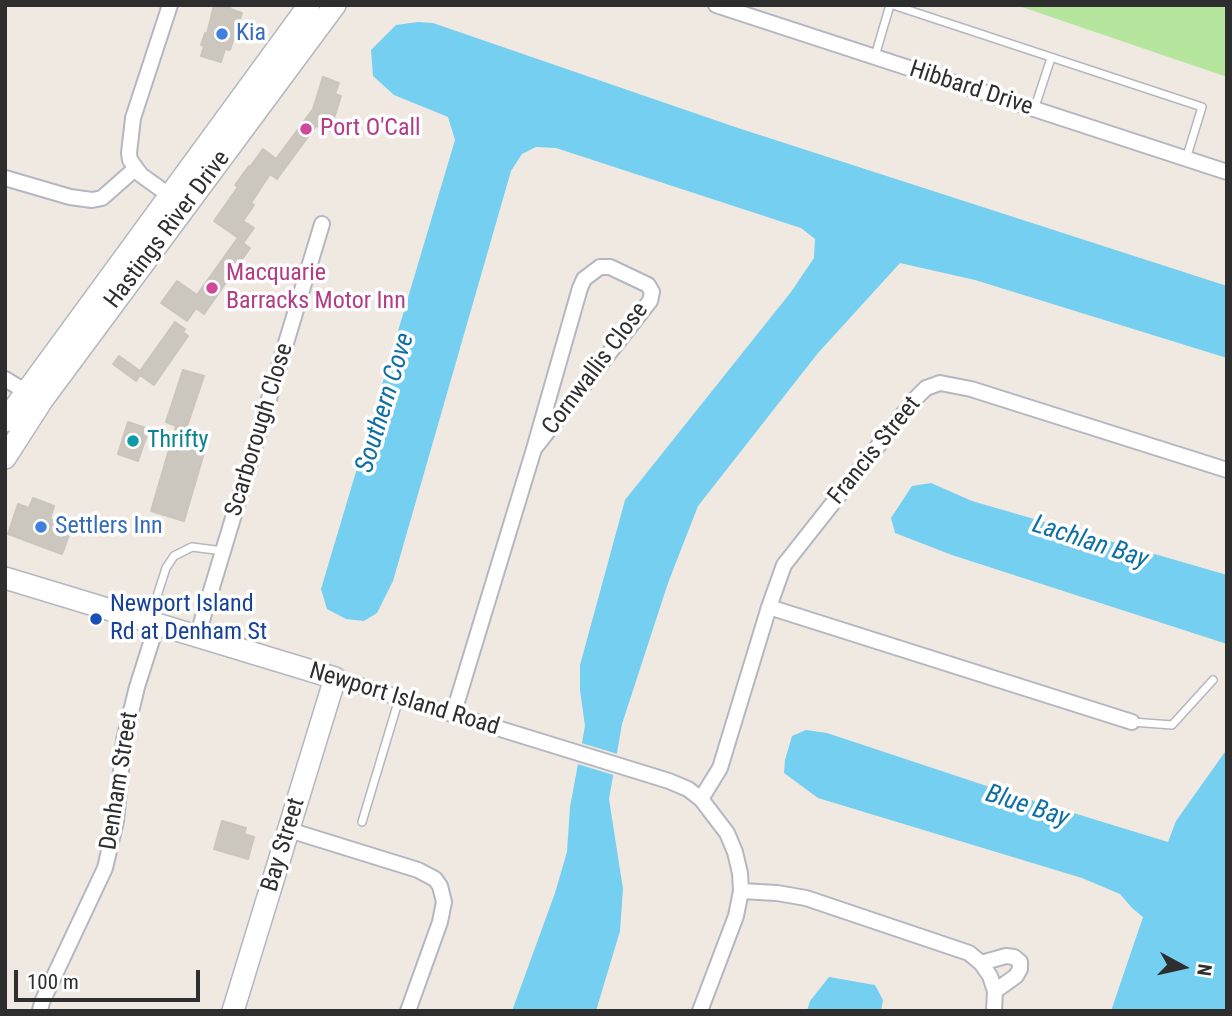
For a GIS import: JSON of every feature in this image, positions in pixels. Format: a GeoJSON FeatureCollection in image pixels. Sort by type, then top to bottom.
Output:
{"type":"FeatureCollection","features":[{"type":"Feature","properties":{"kind":"main road","name":"Hastings River Drive"},"geometry":{"type":"LineString","coordinates":[[5,458],[309,5]]}},
{"type":"Feature","properties":{"kind":"main road","name":"Hastings River Drive"},"geometry":{"type":"LineString","coordinates":[[5,421],[25,391],[335,5]]}},
{"type":"Feature","properties":{"kind":"main road","name":"Newport Island Road"},"geometry":{"type":"LineString","coordinates":[[5,578],[335,678]]}},
{"type":"Feature","properties":{"kind":"main road","name":"Bay Street"},"geometry":{"type":"LineString","coordinates":[[233,1011],[335,678]]}},
{"type":"Feature","properties":{"kind":"street"},"geometry":{"type":"LineString","coordinates":[[170,5],[133,118],[129,153],[136,168],[178,201]]}},
{"type":"Feature","properties":{"kind":"street","name":"Hibbard Drive"},"geometry":{"type":"LineString","coordinates":[[716,5],[1227,172]]}},
{"type":"Feature","properties":{"kind":"street"},"geometry":{"type":"LineString","coordinates":[[5,178],[70,197],[92,200],[102,198],[136,168]]}},
{"type":"Feature","properties":{"kind":"street","name":"Scarborough Close"},"geometry":{"type":"LineString","coordinates":[[197,637],[323,224]]}},
{"type":"Feature","properties":{"kind":"street","name":"Cornwallis Close"},"geometry":{"type":"LineString","coordinates":[[453,715],[584,279],[600,267],[610,267],[648,285],[652,292],[645,309],[534,449]]}},
{"type":"Feature","properties":{"kind":"street"},"geometry":{"type":"LineString","coordinates":[[5,379],[25,391]]}},
{"type":"Feature","properties":{"kind":"street","name":"Francis Street"},"geometry":{"type":"LineString","coordinates":[[701,799],[720,768],[779,575],[791,556],[926,388],[940,383],[971,389],[1227,470]]}},
{"type":"Feature","properties":{"kind":"street"},"geometry":{"type":"LineString","coordinates":[[769,607],[1132,722]]}},
{"type":"Feature","properties":{"kind":"street","name":"Denham Street"},"geometry":{"type":"LineString","coordinates":[[40,1011],[105,868],[116,821],[124,740],[153,623]]}},
{"type":"Feature","properties":{"kind":"street","name":"Newport Island Road"},"geometry":{"type":"LineString","coordinates":[[335,678],[622,766],[688,789],[701,799],[727,833],[735,852],[741,891]]}},
{"type":"Feature","properties":{"kind":"street"},"geometry":{"type":"LineString","coordinates":[[289,830],[418,870],[435,879],[440,886],[444,902],[440,922],[408,1011]]}},
{"type":"Feature","properties":{"kind":"street"},"geometry":{"type":"LineString","coordinates":[[700,1011],[736,916],[741,891],[806,898],[969,953],[981,963],[990,976],[995,991],[994,1011]]}},
{"type":"Feature","properties":{"kind":"street"},"geometry":{"type":"LineString","coordinates":[[981,963],[1006,956],[1014,957],[1020,962],[1016,976],[995,991]]}},
{"type":"Feature","properties":{"kind":"lane"},"geometry":{"type":"LineString","coordinates":[[875,56],[891,5],[1202,107],[1186,159]]}},
{"type":"Feature","properties":{"kind":"lane"},"geometry":{"type":"LineString","coordinates":[[1034,110],[1051,58]]}},
{"type":"Feature","properties":{"kind":"lane"},"geometry":{"type":"LineString","coordinates":[[153,623],[166,568],[174,556],[192,547],[223,551]]}},
{"type":"Feature","properties":{"kind":"lane"},"geometry":{"type":"LineString","coordinates":[[1132,722],[1172,724],[1213,680]]}},
{"type":"Feature","properties":{"kind":"lane"},"geometry":{"type":"LineString","coordinates":[[362,822],[399,698]]}},
{"type":"Feature","properties":{"kind":"green space"},"geometry":{"type":"Polygon","coordinates":[[[1016,5],[1227,5],[1227,77],[1016,5]]]}},
{"type":"Feature","properties":{"kind":"water","name":"Southern Cove"},"geometry":{"type":"Polygon","coordinates":[[[433,23],[735,127],[1227,286],[1227,358],[975,280],[900,263],[818,353],[698,506],[668,583],[622,724],[609,799],[623,889],[620,931],[596,1011],[512,1011],[567,852],[570,807],[585,726],[580,665],[625,500],[791,292],[814,258],[815,239],[801,228],[556,148],[536,147],[522,154],[511,171],[393,581],[377,613],[364,621],[346,619],[327,609],[321,589],[455,140],[448,117],[394,95],[373,76],[371,50],[396,25],[433,23]]]}},
{"type":"Feature","properties":{"kind":"water","name":"Lachlan Bay"},"geometry":{"type":"Polygon","coordinates":[[[931,483],[972,501],[1227,575],[1227,644],[952,555],[895,533],[891,518],[912,486],[931,483]]]}},
{"type":"Feature","properties":{"kind":"water","name":"Blue Bay"},"geometry":{"type":"Polygon","coordinates":[[[806,730],[827,733],[1168,842],[1176,821],[1227,749],[1227,1011],[1111,1011],[1143,917],[1120,894],[1082,878],[818,798],[784,773],[792,736],[806,730]]]}},
{"type":"Feature","properties":{"kind":"water"},"geometry":{"type":"Polygon","coordinates":[[[829,977],[875,985],[883,1000],[881,1011],[807,1011],[810,1001],[829,977]]]}},
{"type":"Feature","properties":{"kind":"pier"},"geometry":{"type":"Polygon","coordinates":[[[578,742],[621,755],[617,776],[574,763],[578,742]]]}},
{"type":"Feature","properties":{"kind":"building","name":"Kia"},"geometry":{"type":"Polygon","coordinates":[[[214,5],[231,5],[230,9],[242,13],[230,50],[225,49],[221,62],[201,56],[204,46],[201,45],[205,33],[207,34],[214,5]]]}},
{"type":"Feature","properties":{"kind":"building"},"geometry":{"type":"Polygon","coordinates":[[[323,77],[339,83],[335,94],[341,96],[330,131],[316,126],[277,179],[270,174],[243,221],[254,228],[244,242],[214,221],[238,187],[235,185],[263,149],[276,159],[313,109],[323,77]]]}},
{"type":"Feature","properties":{"kind":"building"},"geometry":{"type":"Polygon","coordinates":[[[237,239],[250,248],[204,314],[196,308],[187,321],[161,303],[177,281],[197,295],[237,239]]]}},
{"type":"Feature","properties":{"kind":"building"},"geometry":{"type":"Polygon","coordinates":[[[175,322],[185,329],[183,332],[188,336],[154,385],[140,375],[136,381],[113,364],[119,356],[140,371],[175,322]]]}},
{"type":"Feature","properties":{"kind":"building"},"geometry":{"type":"Polygon","coordinates":[[[183,370],[204,376],[186,429],[209,436],[184,521],[151,511],[176,426],[166,422],[183,370]]]}},
{"type":"Feature","properties":{"kind":"building","name":"Thrifty"},"geometry":{"type":"Polygon","coordinates":[[[128,422],[149,429],[138,461],[118,454],[128,422]]]}},
{"type":"Feature","properties":{"kind":"building"},"geometry":{"type":"Polygon","coordinates":[[[33,498],[54,506],[50,519],[72,527],[62,554],[8,534],[18,504],[29,508],[33,498]]]}},
{"type":"Feature","properties":{"kind":"building"},"geometry":{"type":"Polygon","coordinates":[[[222,821],[246,828],[244,834],[254,837],[248,859],[214,849],[222,821]]]}},
{"type":"Feature","properties":{"kind":"place","name":"Kia"},"geometry":{"type":"Point","coordinates":[222,34]}},
{"type":"Feature","properties":{"kind":"place","name":"Port O'Call"},"geometry":{"type":"Point","coordinates":[306,129]}},
{"type":"Feature","properties":{"kind":"place","name":"Macquarie Barracks Motor Inn"},"geometry":{"type":"Point","coordinates":[212,288]}},
{"type":"Feature","properties":{"kind":"place","name":"Thrifty"},"geometry":{"type":"Point","coordinates":[133,441]}},
{"type":"Feature","properties":{"kind":"place","name":"Settlers Inn"},"geometry":{"type":"Point","coordinates":[41,527]}},
{"type":"Feature","properties":{"kind":"place","name":"Newport Island Rd at Denham St"},"geometry":{"type":"Point","coordinates":[96,619]}}]}
